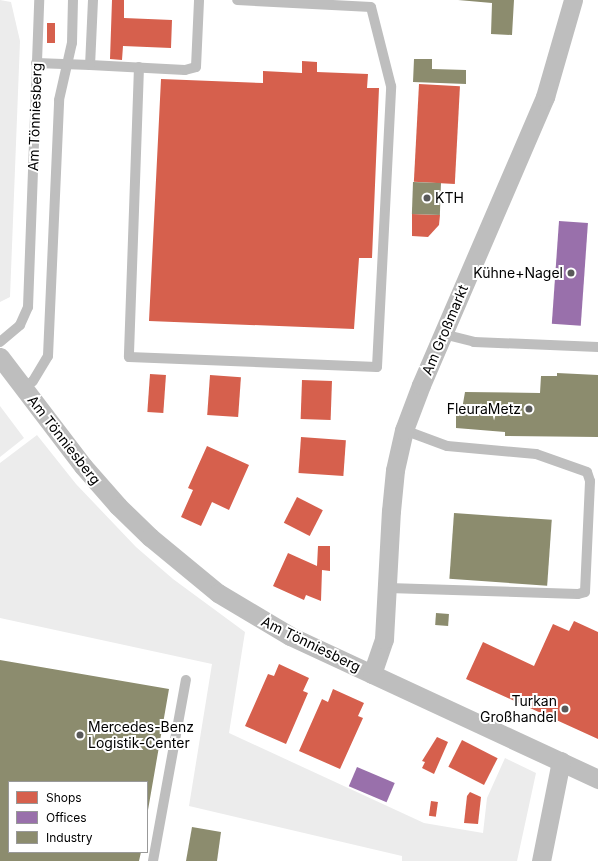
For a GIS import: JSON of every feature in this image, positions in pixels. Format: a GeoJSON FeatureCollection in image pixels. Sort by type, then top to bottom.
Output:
{"type":"FeatureCollection","features":[{"type":"Feature","properties":{"kind":"street","name":"Am Großmarkt"},"geometry":{"type":"LineString","coordinates":[[372,674],[384,639],[388,588],[391,511],[395,470],[404,430],[443,334],[545,97],[573,0]]}},
{"type":"Feature","properties":{"kind":"street","name":"Am Tönniesberg"},"geometry":{"type":"LineString","coordinates":[[0,357],[83,466],[118,506],[156,542],[218,593],[290,636],[598,779]]}},
{"type":"Feature","properties":{"kind":"street"},"geometry":{"type":"LineString","coordinates":[[541,861],[561,761]]}},
{"type":"Feature","properties":{"kind":"lane","name":"Am Tönniesberg"},"geometry":{"type":"LineString","coordinates":[[0,342],[20,325],[28,307],[39,0]]}},
{"type":"Feature","properties":{"kind":"lane","name":"Am Tönniesberg"},"geometry":{"type":"LineString","coordinates":[[24,388],[33,381],[48,356],[59,100],[72,43],[73,0]]}},
{"type":"Feature","properties":{"kind":"lane"},"geometry":{"type":"LineString","coordinates":[[90,65],[93,0]]}},
{"type":"Feature","properties":{"kind":"lane"},"geometry":{"type":"LineString","coordinates":[[36,62],[185,70],[196,67],[199,0]]}},
{"type":"Feature","properties":{"kind":"lane"},"geometry":{"type":"LineString","coordinates":[[139,67],[129,357],[377,367],[391,86],[371,7],[237,0]]}},
{"type":"Feature","properties":{"kind":"lane"},"geometry":{"type":"LineString","coordinates":[[443,334],[474,342],[598,347]]}},
{"type":"Feature","properties":{"kind":"lane"},"geometry":{"type":"LineString","coordinates":[[388,588],[578,594],[585,592],[590,481],[587,472],[536,454],[448,446],[404,430]]}},
{"type":"Feature","properties":{"kind":"lane"},"geometry":{"type":"LineString","coordinates":[[154,861],[186,680]]}},
{"type":"Feature","properties":{"kind":"shaded area"},"geometry":{"type":"Polygon","coordinates":[[[0,0],[11,2],[20,41],[10,297],[0,302],[0,0]]]}},
{"type":"Feature","properties":{"kind":"shaded area"},"geometry":{"type":"Polygon","coordinates":[[[0,406],[24,438],[0,457],[0,406]]]}},
{"type":"Feature","properties":{"kind":"shaded area"},"geometry":{"type":"Polygon","coordinates":[[[37,435],[76,484],[136,547],[173,579],[245,632],[229,733],[424,823],[483,833],[487,798],[505,758],[536,773],[517,861],[402,861],[402,856],[189,806],[212,664],[0,618],[0,463],[37,435]]]}},
{"type":"Feature","properties":{"kind":"building: Shops"},"geometry":{"type":"Polygon","coordinates":[[[112,0],[124,0],[124,18],[172,20],[171,48],[123,46],[122,60],[110,59],[112,0]]]}},
{"type":"Feature","properties":{"kind":"building: Shops"},"geometry":{"type":"Polygon","coordinates":[[[47,23],[55,23],[55,43],[47,43],[47,23]]]}},
{"type":"Feature","properties":{"kind":"building: Shops"},"geometry":{"type":"Polygon","coordinates":[[[302,61],[317,62],[317,72],[368,74],[367,88],[379,88],[372,258],[359,258],[354,329],[149,321],[161,79],[263,83],[263,71],[302,73],[302,61]]]}},
{"type":"Feature","properties":{"kind":"building: Shops"},"geometry":{"type":"Polygon","coordinates":[[[419,84],[460,86],[455,184],[414,182],[419,84]]]}},
{"type":"Feature","properties":{"kind":"building: Shops"},"geometry":{"type":"Polygon","coordinates":[[[412,214],[440,215],[439,225],[428,237],[412,236],[412,214]]]}},
{"type":"Feature","properties":{"kind":"building: Shops"},"geometry":{"type":"Polygon","coordinates":[[[150,374],[166,375],[163,413],[147,412],[150,374]]]}},
{"type":"Feature","properties":{"kind":"building: Shops"},"geometry":{"type":"Polygon","coordinates":[[[210,375],[241,377],[238,417],[207,415],[210,375]]]}},
{"type":"Feature","properties":{"kind":"building: Shops"},"geometry":{"type":"Polygon","coordinates":[[[302,380],[332,381],[331,420],[301,419],[302,380]]]}},
{"type":"Feature","properties":{"kind":"building: Shops"},"geometry":{"type":"Polygon","coordinates":[[[301,437],[346,440],[343,476],[298,473],[301,437]]]}},
{"type":"Feature","properties":{"kind":"building: Shops"},"geometry":{"type":"Polygon","coordinates":[[[207,446],[249,465],[229,510],[212,502],[201,526],[181,517],[193,490],[188,488],[207,446]]]}},
{"type":"Feature","properties":{"kind":"building: Shops"},"geometry":{"type":"Polygon","coordinates":[[[297,497],[323,510],[310,536],[284,523],[297,497]]]}},
{"type":"Feature","properties":{"kind":"building: Shops"},"geometry":{"type":"Polygon","coordinates":[[[318,546],[330,546],[330,571],[322,570],[321,601],[306,595],[304,600],[273,586],[288,553],[317,566],[318,546]]]}},
{"type":"Feature","properties":{"kind":"building: Shops","name":"Turkan Großhandel"},"geometry":{"type":"Polygon","coordinates":[[[574,621],[598,632],[598,739],[466,679],[483,642],[534,666],[553,624],[569,631],[574,621]]]}},
{"type":"Feature","properties":{"kind":"building: Shops"},"geometry":{"type":"Polygon","coordinates":[[[279,664],[309,678],[303,691],[308,693],[286,744],[245,726],[268,674],[274,676],[279,664]]]}},
{"type":"Feature","properties":{"kind":"building: Shops"},"geometry":{"type":"Polygon","coordinates":[[[333,689],[364,703],[358,716],[363,718],[340,769],[299,751],[322,699],[328,702],[333,689]]]}},
{"type":"Feature","properties":{"kind":"building: Shops"},"geometry":{"type":"Polygon","coordinates":[[[437,737],[448,742],[434,774],[422,768],[425,762],[422,761],[437,737]]]}},
{"type":"Feature","properties":{"kind":"building: Shops"},"geometry":{"type":"Polygon","coordinates":[[[462,740],[498,758],[484,785],[448,767],[462,740]]]}},
{"type":"Feature","properties":{"kind":"building: Shops"},"geometry":{"type":"Polygon","coordinates":[[[470,792],[481,797],[478,824],[464,823],[467,796],[470,792]]]}},
{"type":"Feature","properties":{"kind":"building: Shops"},"geometry":{"type":"Polygon","coordinates":[[[431,801],[438,802],[436,817],[429,816],[431,801]]]}},
{"type":"Feature","properties":{"kind":"building: Offices","name":"Kühne+Nagel"},"geometry":{"type":"Polygon","coordinates":[[[559,221],[588,223],[581,326],[552,324],[559,221]]]}},
{"type":"Feature","properties":{"kind":"building: Offices"},"geometry":{"type":"Polygon","coordinates":[[[357,767],[395,783],[387,802],[349,786],[357,767]]]}},
{"type":"Feature","properties":{"kind":"building: Industry"},"geometry":{"type":"Polygon","coordinates":[[[458,0],[514,0],[512,35],[491,34],[492,3],[458,0]]]}},
{"type":"Feature","properties":{"kind":"building: Industry"},"geometry":{"type":"Polygon","coordinates":[[[414,59],[432,59],[432,69],[466,70],[466,84],[413,82],[414,59]]]}},
{"type":"Feature","properties":{"kind":"building: Industry","name":"KTH"},"geometry":{"type":"Polygon","coordinates":[[[413,182],[441,183],[440,215],[412,214],[413,182]]]}},
{"type":"Feature","properties":{"kind":"building: Industry","name":"FleuraMetz"},"geometry":{"type":"Polygon","coordinates":[[[557,373],[598,375],[598,437],[505,436],[505,432],[456,428],[456,415],[461,415],[465,392],[540,393],[541,376],[557,376],[557,373]]]}},
{"type":"Feature","properties":{"kind":"building: Industry"},"geometry":{"type":"Polygon","coordinates":[[[454,513],[552,520],[547,586],[449,579],[454,513]]]}},
{"type":"Feature","properties":{"kind":"building: Industry"},"geometry":{"type":"Polygon","coordinates":[[[436,613],[449,614],[448,626],[435,625],[436,613]]]}},
{"type":"Feature","properties":{"kind":"building: Industry","name":"Mercedes-Benz Logistik-Center"},"geometry":{"type":"Polygon","coordinates":[[[0,660],[169,689],[148,810],[148,781],[8,781],[8,853],[141,853],[139,861],[0,861],[0,660]]]}},
{"type":"Feature","properties":{"kind":"building: Industry"},"geometry":{"type":"Polygon","coordinates":[[[192,827],[221,832],[217,861],[186,861],[192,827]]]}},
{"type":"Feature","properties":{"kind":"place","name":"KTH"},"geometry":{"type":"Point","coordinates":[427,198]}},
{"type":"Feature","properties":{"kind":"place","name":"Kühne+Nagel"},"geometry":{"type":"Point","coordinates":[571,273]}},
{"type":"Feature","properties":{"kind":"place","name":"FleuraMetz"},"geometry":{"type":"Point","coordinates":[529,409]}},
{"type":"Feature","properties":{"kind":"place","name":"Turkan Großhandel"},"geometry":{"type":"Point","coordinates":[565,709]}},
{"type":"Feature","properties":{"kind":"place","name":"Mercedes-Benz Logistik-Center"},"geometry":{"type":"Point","coordinates":[80,735]}}]}
